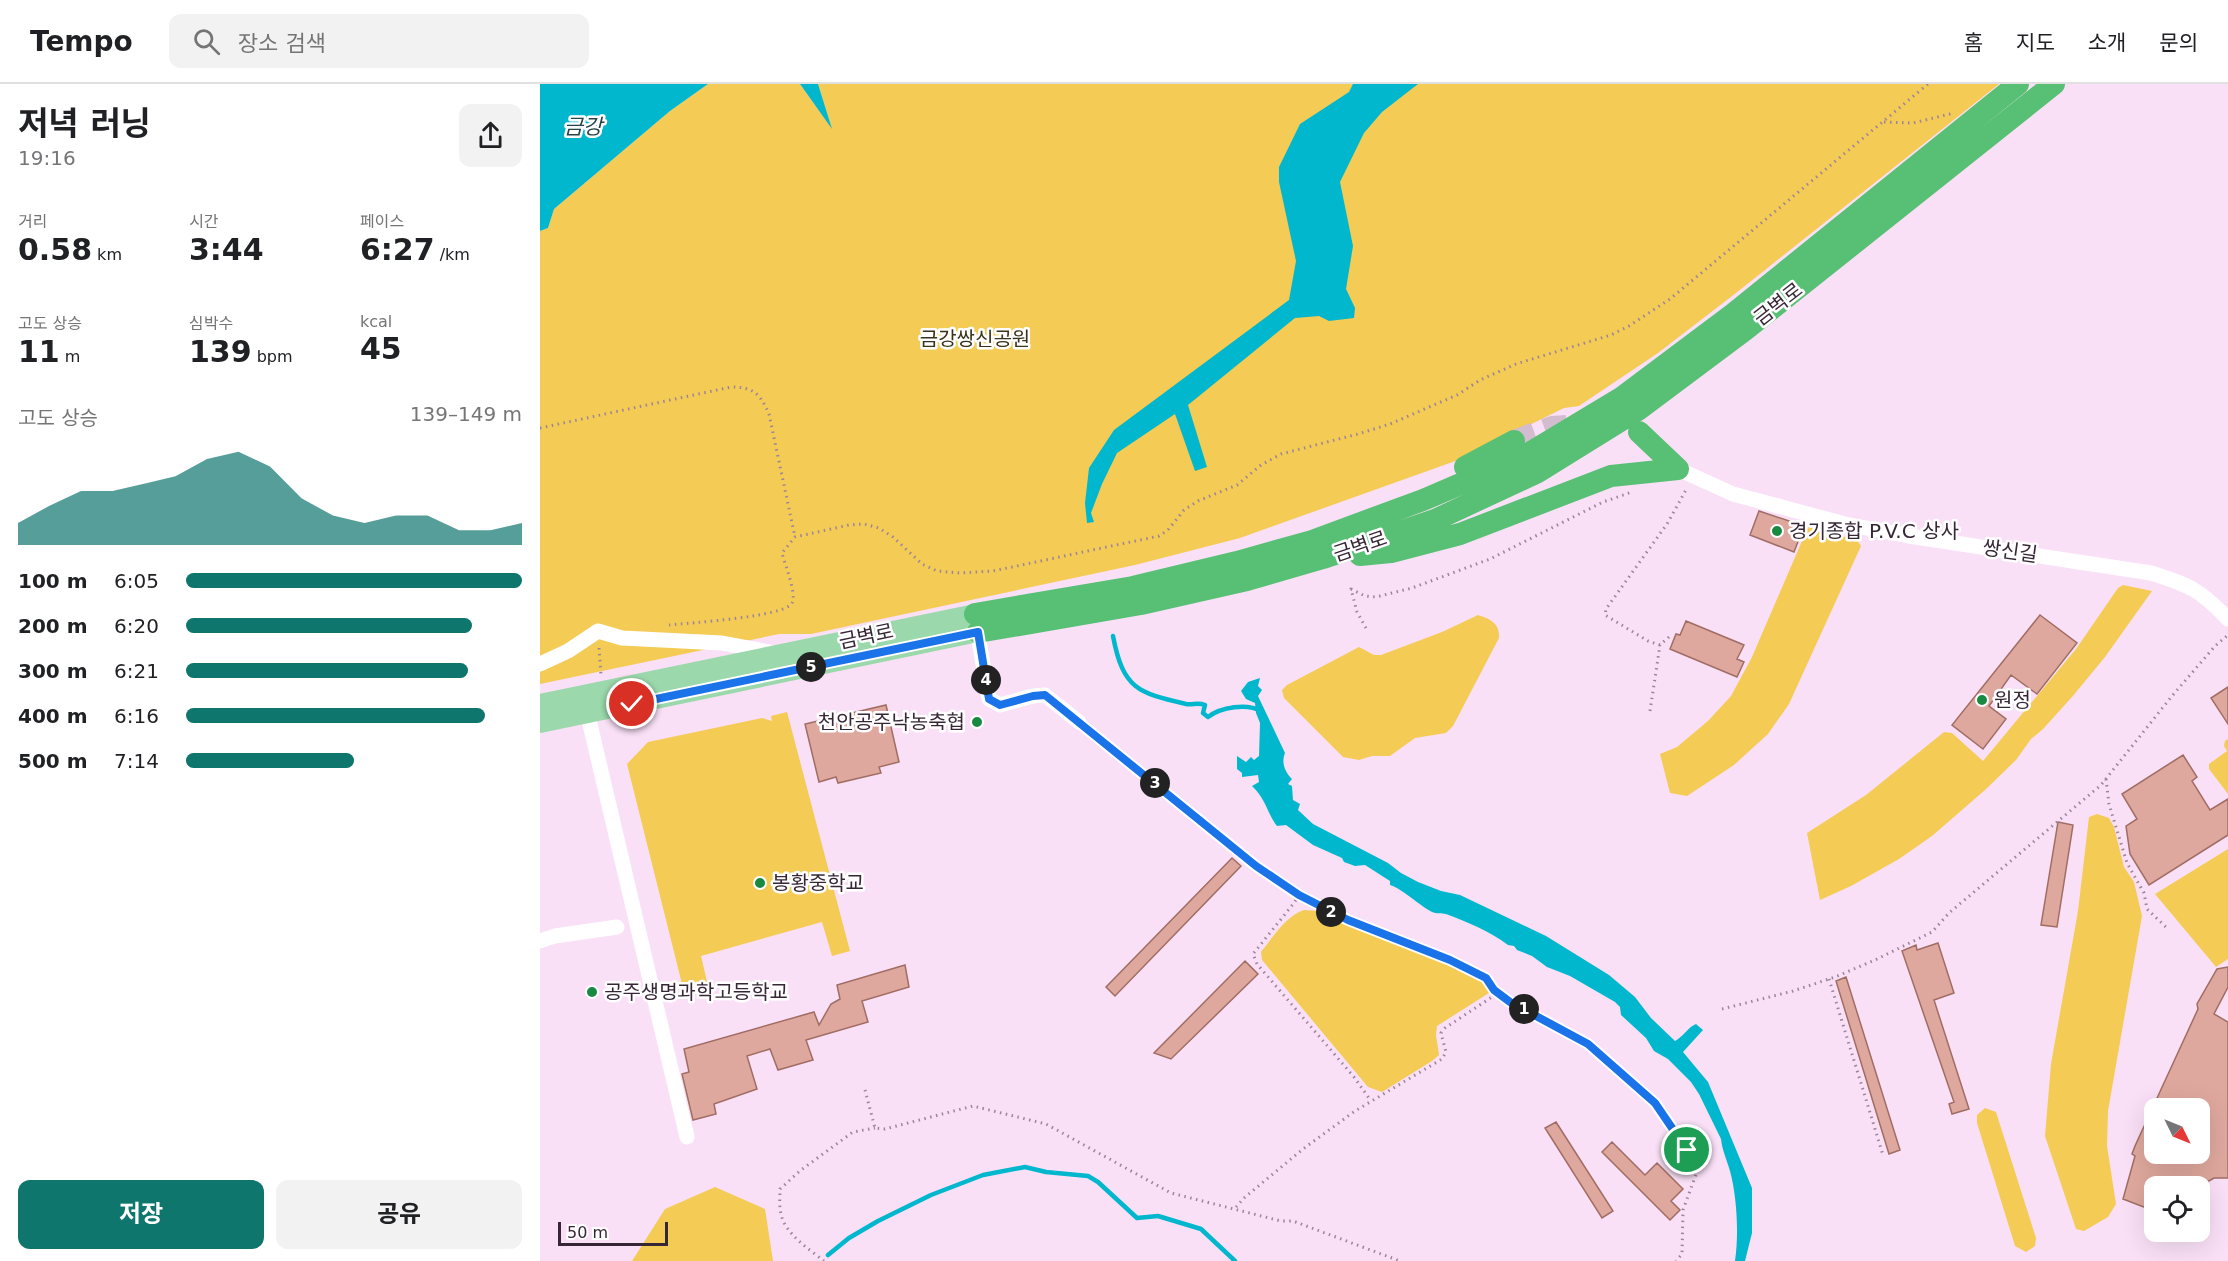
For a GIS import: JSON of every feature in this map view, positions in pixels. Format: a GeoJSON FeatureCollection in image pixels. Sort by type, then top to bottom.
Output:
{"type":"FeatureCollection","features":[{"type":"Feature","properties":{"kind":"highway","name":"금벽로"},"geometry":{"type":"LineString","coordinates":[[976,623],[1200,571],[1312,541],[1423,500],[1523,457],[1621,398],[1733,314],[2018,84]]}},
{"type":"Feature","properties":{"kind":"highway","name":"금벽로"},"geometry":{"type":"LineString","coordinates":[[976,623],[1141,604],[1247,580],[1323,558],[1435,520],[1538,472],[1638,410],[1746,330],[2054,84]]}},
{"type":"Feature","properties":{"kind":"highway"},"geometry":{"type":"LineString","coordinates":[[1639,432],[1685,473]]}},
{"type":"Feature","properties":{"kind":"highway"},"geometry":{"type":"LineString","coordinates":[[1200,571],[1422,486],[1515,441]]}},
{"type":"Feature","properties":{"kind":"highway"},"geometry":{"type":"LineString","coordinates":[[1323,558],[1391,552],[1440,539],[1471,530],[1611,476],[1637,473],[1685,473]]}},
{"type":"Feature","properties":{"kind":"main road","name":"금벽로"},"geometry":{"type":"LineString","coordinates":[[540,723],[585,703],[781,653],[976,623]]}},
{"type":"Feature","properties":{"kind":"main road","name":"금벽로"},"geometry":{"type":"LineString","coordinates":[[540,704],[585,703],[976,623]]}},
{"type":"Feature","properties":{"kind":"street","name":"쌍신길"},"geometry":{"type":"LineString","coordinates":[[1685,473],[1733,494],[1845,524],[2151,573],[2182,583],[2206,596],[2228,619]]}},
{"type":"Feature","properties":{"kind":"street"},"geometry":{"type":"LineString","coordinates":[[976,623],[989,699],[1000,705],[1045,695],[1079,722]]}},
{"type":"Feature","properties":{"kind":"street"},"geometry":{"type":"LineString","coordinates":[[540,664],[568,651],[598,631],[621,638],[722,643],[781,653]]}},
{"type":"Feature","properties":{"kind":"street"},"geometry":{"type":"LineString","coordinates":[[585,703],[687,1137]]}},
{"type":"Feature","properties":{"kind":"street"},"geometry":{"type":"LineString","coordinates":[[540,941],[555,936],[617,927]]}},
{"type":"Feature","properties":{"kind":"path"},"geometry":{"type":"LineString","coordinates":[[665,625],[743,618],[784,610],[791,605],[794,596],[782,554],[795,537],[849,525],[864,524],[879,528],[893,537],[922,564],[937,571],[960,573],[993,571],[1159,536],[1168,530],[1184,510],[1198,501],[1238,485],[1261,465],[1281,454],[1390,424],[1457,395],[1480,380],[1516,364],[1600,338],[1629,326],[1679,292],[1928,84]]}},
{"type":"Feature","properties":{"kind":"path"},"geometry":{"type":"LineString","coordinates":[[1882,122],[1913,123],[1956,112]]}},
{"type":"Feature","properties":{"kind":"path"},"geometry":{"type":"LineString","coordinates":[[540,428],[731,387],[744,387],[761,398],[769,414],[795,537]]}},
{"type":"Feature","properties":{"kind":"path"},"geometry":{"type":"LineString","coordinates":[[1366,628],[1357,612],[1351,589],[1365,596],[1376,597],[1412,588],[1490,559],[1603,502],[1631,494],[1637,473]]}},
{"type":"Feature","properties":{"kind":"path"},"geometry":{"type":"LineString","coordinates":[[1660,645],[1648,641],[1605,615],[1606,609],[1667,524],[1685,473]]}},
{"type":"Feature","properties":{"kind":"path"},"geometry":{"type":"LineString","coordinates":[[1722,1009],[1793,991],[1828,979],[1875,960],[1932,932],[1949,913],[2101,785],[2172,696],[2215,646],[2228,635]]}},
{"type":"Feature","properties":{"kind":"path"},"geometry":{"type":"LineString","coordinates":[[1650,711],[1660,645],[1669,637]]}},
{"type":"Feature","properties":{"kind":"path"},"geometry":{"type":"LineString","coordinates":[[599,649],[602,680]]}},
{"type":"Feature","properties":{"kind":"path"},"geometry":{"type":"LineString","coordinates":[[1079,722],[1256,866],[1299,895],[1348,920],[1450,960],[1486,978],[1498,993],[1588,1044],[1655,1103],[1698,1169],[1683,1210],[1682,1254],[1676,1261]]}},
{"type":"Feature","properties":{"kind":"path"},"geometry":{"type":"LineString","coordinates":[[2106,779],[2109,804],[2127,863],[2144,893],[2147,909],[2168,928]]}},
{"type":"Feature","properties":{"kind":"path"},"geometry":{"type":"LineString","coordinates":[[1299,895],[1252,954],[1257,964],[1354,1077],[1371,1101]]}},
{"type":"Feature","properties":{"kind":"path"},"geometry":{"type":"LineString","coordinates":[[1828,979],[1882,1155]]}},
{"type":"Feature","properties":{"kind":"path"},"geometry":{"type":"LineString","coordinates":[[1235,1208],[1303,1149],[1371,1101],[1442,1059],[1446,1053],[1442,1033],[1445,1028],[1498,993]]}},
{"type":"Feature","properties":{"kind":"path"},"geometry":{"type":"LineString","coordinates":[[865,1090],[875,1128]]}},
{"type":"Feature","properties":{"kind":"path"},"geometry":{"type":"LineString","coordinates":[[824,1261],[786,1226],[781,1214],[780,1189],[801,1170],[853,1132],[875,1128],[885,1129],[974,1106],[1046,1124],[1171,1193],[1281,1221],[1293,1221],[1400,1261]]}},
{"type":"Feature","properties":{"kind":"green space","name":"금강쌍신공원"},"geometry":{"type":"Polygon","coordinates":[[[708,84],[800,84],[831,127],[818,84],[1999,84],[1658,353],[1579,406],[1564,408],[1461,459],[1240,538],[1135,565],[811,634],[779,634],[540,684],[540,231],[548,228],[554,209],[670,111],[708,84]]]}},
{"type":"Feature","properties":{"kind":"green space"},"geometry":{"type":"Polygon","coordinates":[[[1808,527],[1857,540],[1861,546],[1789,704],[1768,734],[1734,765],[1687,796],[1670,793],[1660,754],[1677,747],[1708,721],[1731,696],[1752,657],[1808,527]]]}},
{"type":"Feature","properties":{"kind":"green space"},"geometry":{"type":"Polygon","coordinates":[[[2123,585],[2152,591],[2105,657],[2072,697],[2031,739],[2016,760],[1932,836],[1899,859],[1851,886],[1820,900],[1807,833],[1866,795],[1944,732],[1952,733],[1983,761],[2076,649],[2118,588],[2123,585]]]}},
{"type":"Feature","properties":{"kind":"green space"},"geometry":{"type":"Polygon","coordinates":[[[1478,615],[1496,625],[1499,638],[1453,726],[1446,733],[1415,738],[1390,756],[1372,756],[1359,760],[1343,757],[1284,698],[1282,690],[1287,685],[1359,647],[1374,655],[1381,655],[1442,632],[1478,615]]]}},
{"type":"Feature","properties":{"kind":"green space"},"geometry":{"type":"Polygon","coordinates":[[[787,712],[850,951],[832,956],[822,922],[701,956],[709,990],[685,996],[627,764],[648,742],[762,718],[772,721],[771,716],[787,712]]]}},
{"type":"Feature","properties":{"kind":"green space"},"geometry":{"type":"Polygon","coordinates":[[[2228,739],[2228,794],[2209,769],[2209,764],[2227,751],[2224,746],[2228,739]]]}},
{"type":"Feature","properties":{"kind":"green space"},"geometry":{"type":"Polygon","coordinates":[[[2097,814],[2109,818],[2114,827],[2124,867],[2134,882],[2142,916],[2108,1111],[2107,1146],[2116,1204],[2108,1217],[2084,1231],[2076,1229],[2045,1136],[2051,1064],[2078,911],[2089,817],[2097,814]]]}},
{"type":"Feature","properties":{"kind":"green space"},"geometry":{"type":"Polygon","coordinates":[[[2228,849],[2228,959],[2216,967],[2155,894],[2228,849]]]}},
{"type":"Feature","properties":{"kind":"green space"},"geometry":{"type":"Polygon","coordinates":[[[1304,910],[1318,911],[1452,964],[1476,975],[1489,988],[1489,993],[1437,1026],[1439,1055],[1432,1061],[1382,1092],[1368,1087],[1262,960],[1261,952],[1275,934],[1291,917],[1304,910]]]}},
{"type":"Feature","properties":{"kind":"green space"},"geometry":{"type":"Polygon","coordinates":[[[1985,1108],[1996,1112],[2036,1238],[2035,1246],[2026,1252],[2015,1246],[1977,1123],[1977,1115],[1985,1108]]]}},
{"type":"Feature","properties":{"kind":"green space"},"geometry":{"type":"Polygon","coordinates":[[[715,1187],[765,1209],[773,1261],[632,1261],[665,1209],[715,1187]]]}},
{"type":"Feature","properties":{"kind":"water","name":"금강"},"geometry":{"type":"Polygon","coordinates":[[[540,84],[708,84],[670,111],[554,209],[548,228],[540,231],[540,84]]]}},
{"type":"Feature","properties":{"kind":"water"},"geometry":{"type":"Polygon","coordinates":[[[800,84],[818,84],[832,129],[800,84]]]}},
{"type":"Feature","properties":{"kind":"water"},"geometry":{"type":"Polygon","coordinates":[[[1353,84],[1418,84],[1382,112],[1364,133],[1340,182],[1353,246],[1346,289],[1355,308],[1354,318],[1329,321],[1319,316],[1295,318],[1188,405],[1207,467],[1195,471],[1175,414],[1117,453],[1091,513],[1094,522],[1087,523],[1085,503],[1089,468],[1114,430],[1289,300],[1296,261],[1279,182],[1279,167],[1300,124],[1349,92],[1353,84]]]}},
{"type":"Feature","properties":{"kind":"water"},"geometry":{"type":"Polygon","coordinates":[[[1260,678],[1258,686],[1262,690],[1258,696],[1285,753],[1284,764],[1292,779],[1288,784],[1292,786],[1293,800],[1300,804],[1298,810],[1313,824],[1388,863],[1418,882],[1460,895],[1546,936],[1609,975],[1635,997],[1651,1018],[1675,1041],[1696,1024],[1703,1030],[1683,1052],[1708,1082],[1752,1188],[1752,1233],[1745,1261],[1735,1261],[1736,1204],[1730,1171],[1721,1139],[1699,1094],[1691,1082],[1668,1059],[1654,1051],[1646,1038],[1621,1015],[1620,1007],[1615,1002],[1570,976],[1547,967],[1532,956],[1517,950],[1514,946],[1508,945],[1478,927],[1446,914],[1432,912],[1390,885],[1390,881],[1365,865],[1355,866],[1344,862],[1342,858],[1313,845],[1286,825],[1277,826],[1252,786],[1259,782],[1258,775],[1242,777],[1242,773],[1237,769],[1237,756],[1246,762],[1251,757],[1254,760],[1259,756],[1260,723],[1255,703],[1246,699],[1241,691],[1248,682],[1260,678]]]}},
{"type":"Feature","properties":{"kind":"building","name":"경기종합 P.V.C 상사"},"geometry":{"type":"Polygon","coordinates":[[[1759,511],[1804,526],[1794,552],[1750,535],[1759,511]]]}},
{"type":"Feature","properties":{"kind":"building"},"geometry":{"type":"Polygon","coordinates":[[[2040,615],[2077,643],[2037,694],[2011,675],[1989,706],[2006,719],[1983,749],[1952,725],[2040,615]]]}},
{"type":"Feature","properties":{"kind":"building"},"geometry":{"type":"Polygon","coordinates":[[[1686,621],[1744,645],[1737,659],[1744,662],[1737,677],[1670,649],[1676,634],[1680,635],[1686,621]]]}},
{"type":"Feature","properties":{"kind":"building"},"geometry":{"type":"Polygon","coordinates":[[[2228,687],[2228,724],[2211,698],[2228,687]]]}},
{"type":"Feature","properties":{"kind":"building"},"geometry":{"type":"Polygon","coordinates":[[[886,705],[899,762],[879,767],[881,773],[838,783],[836,777],[819,782],[805,724],[886,705]]]}},
{"type":"Feature","properties":{"kind":"building"},"geometry":{"type":"Polygon","coordinates":[[[2183,755],[2197,777],[2192,781],[2210,810],[2228,799],[2228,835],[2149,885],[2130,854],[2126,826],[2137,819],[2122,794],[2183,755]]]}},
{"type":"Feature","properties":{"kind":"building"},"geometry":{"type":"Polygon","coordinates":[[[2058,822],[2073,825],[2057,927],[2041,925],[2058,822]]]}},
{"type":"Feature","properties":{"kind":"building"},"geometry":{"type":"Polygon","coordinates":[[[1232,858],[1241,866],[1115,996],[1106,987],[1232,858]]]}},
{"type":"Feature","properties":{"kind":"building"},"geometry":{"type":"Polygon","coordinates":[[[1938,943],[1954,993],[1934,1000],[1969,1109],[1952,1114],[1949,1104],[1954,1102],[1902,951],[1916,945],[1917,950],[1938,943]]]}},
{"type":"Feature","properties":{"kind":"building"},"geometry":{"type":"Polygon","coordinates":[[[1245,961],[1258,974],[1171,1059],[1154,1053],[1245,961]]]}},
{"type":"Feature","properties":{"kind":"building"},"geometry":{"type":"Polygon","coordinates":[[[905,965],[909,987],[862,1001],[868,1022],[806,1040],[813,1060],[778,1070],[770,1049],[747,1056],[757,1089],[714,1104],[716,1114],[693,1120],[682,1074],[689,1072],[684,1049],[814,1012],[819,1025],[831,1004],[840,999],[837,985],[905,965]]]}},
{"type":"Feature","properties":{"kind":"building"},"geometry":{"type":"Polygon","coordinates":[[[2228,967],[2228,987],[2214,1014],[2228,1022],[2228,1178],[2210,1180],[2210,1176],[2144,1176],[2144,1207],[2123,1199],[2135,1156],[2132,1154],[2144,1126],[2144,1164],[2210,1164],[2210,1098],[2157,1098],[2198,1009],[2197,1004],[2217,969],[2228,967]]]}},
{"type":"Feature","properties":{"kind":"building"},"geometry":{"type":"Polygon","coordinates":[[[1846,977],[1900,1150],[1889,1154],[1836,981],[1846,977]]]}},
{"type":"Feature","properties":{"kind":"building"},"geometry":{"type":"Polygon","coordinates":[[[1556,1122],[1613,1211],[1602,1218],[1545,1128],[1556,1122]]]}},
{"type":"Feature","properties":{"kind":"building"},"geometry":{"type":"Polygon","coordinates":[[[1612,1142],[1645,1175],[1657,1163],[1683,1189],[1671,1201],[1680,1210],[1670,1220],[1602,1152],[1612,1142]]]}},
{"type":"Feature","properties":{"kind":"waterway"},"geometry":{"type":"LineString","coordinates":[[1113,636],[1117,654],[1128,678],[1144,692],[1186,704],[1205,705],[1203,713],[1208,717],[1234,707],[1249,707],[1261,711]]}},
{"type":"Feature","properties":{"kind":"waterway"},"geometry":{"type":"LineString","coordinates":[[828,1255],[849,1238],[878,1221],[931,1195],[983,1175],[1025,1167],[1046,1172],[1088,1176],[1098,1182],[1137,1218],[1158,1216],[1201,1229],[1235,1261]]}},
{"type":"Feature","properties":{"kind":"tunnel"},"geometry":{"type":"LineString","coordinates":[[1514,441],[1552,427],[1581,425]]}},
{"type":"Feature","properties":{"kind":"place","name":"경기종합 P.V.C 상사"},"geometry":{"type":"Point","coordinates":[1777,531]}},
{"type":"Feature","properties":{"kind":"place","name":"원정"},"geometry":{"type":"Point","coordinates":[1982,700]}},
{"type":"Feature","properties":{"kind":"place","name":"천안공주낙농축협"},"geometry":{"type":"Point","coordinates":[977,722]}},
{"type":"Feature","properties":{"kind":"place","name":"봉황중학교"},"geometry":{"type":"Point","coordinates":[760,883]}},
{"type":"Feature","properties":{"kind":"place","name":"공주생명과학고등학교"},"geometry":{"type":"Point","coordinates":[592,992]}},
{"type":"Feature","properties":{"kind":"route"},"geometry":{"type":"LineString","coordinates":[[632,704],[978,632],[989,699],[1000,705],[1012,700],[1045,695],[1256,866],[1299,895],[1348,920],[1450,960],[1486,978],[1494,990],[1510,1002],[1588,1044],[1655,1103],[1687,1150]]}}]}
